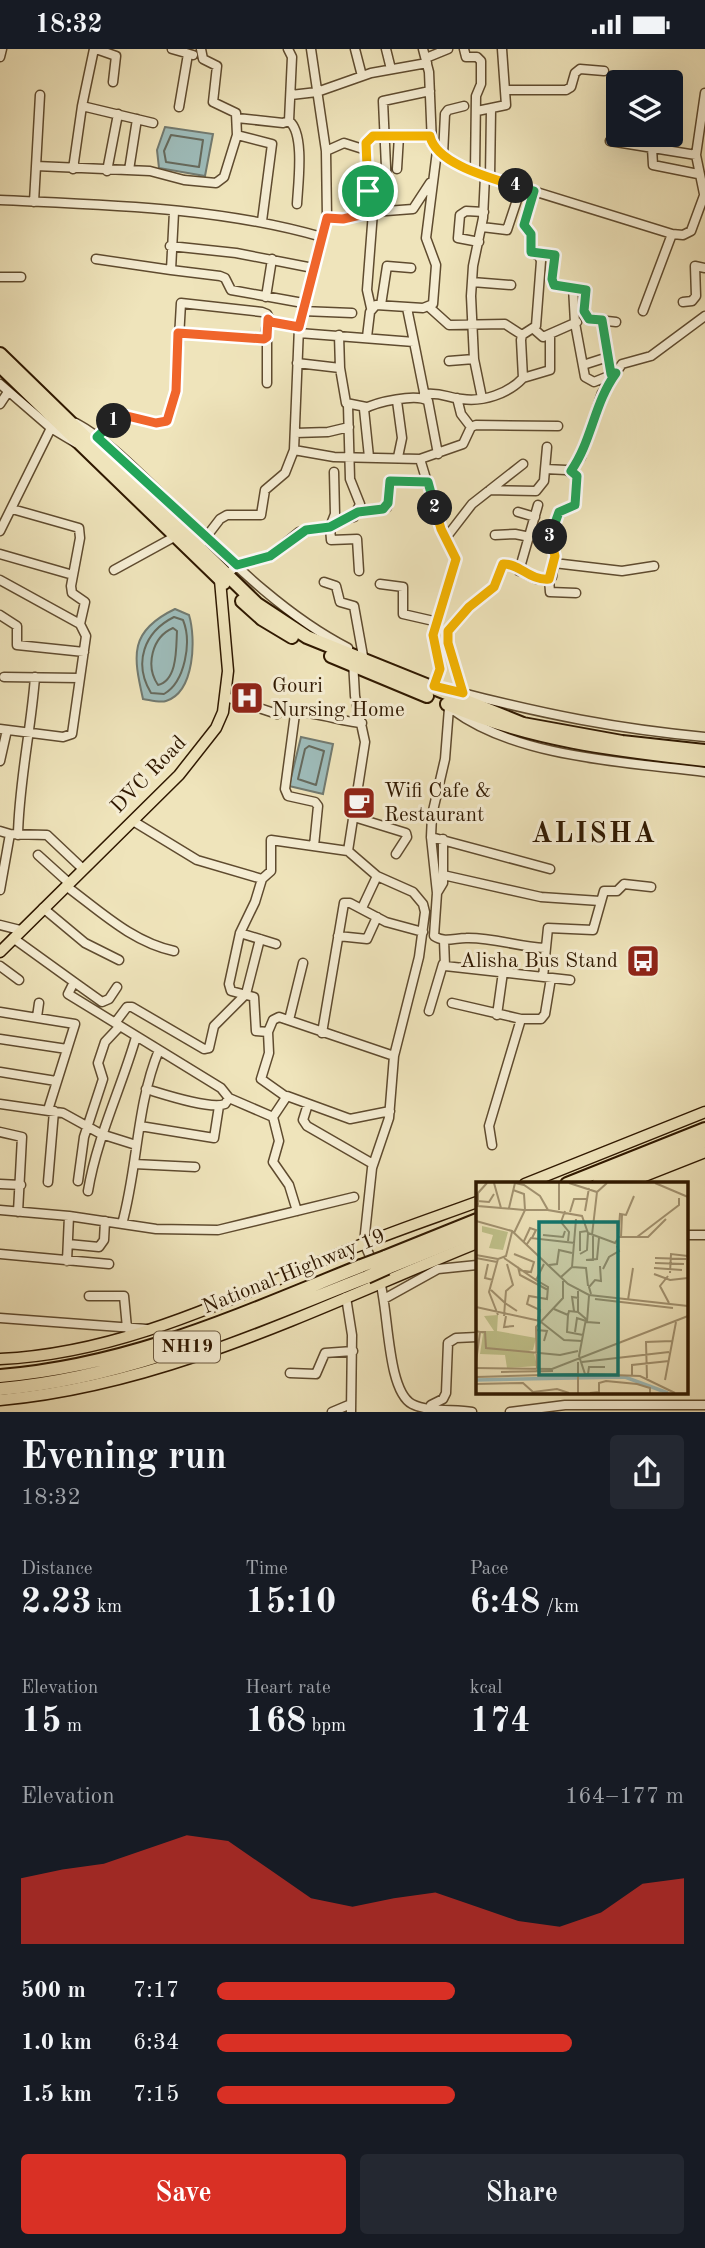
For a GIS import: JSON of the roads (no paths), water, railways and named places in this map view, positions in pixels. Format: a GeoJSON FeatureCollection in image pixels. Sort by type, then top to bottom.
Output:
{"type":"FeatureCollection","features":[{"type":"Feature","properties":{"kind":"highway"},"geometry":{"type":"LineString","coordinates":[[0,354],[200,546],[224,577],[268,624],[356,660],[445,705],[488,721],[561,741],[705,759]]}},
{"type":"Feature","properties":{"kind":"highway"},"geometry":{"type":"LineString","coordinates":[[0,366],[176,536],[200,546]]}},
{"type":"Feature","properties":{"kind":"highway"},"geometry":{"type":"LineString","coordinates":[[356,660],[523,724],[622,742],[705,751]]}},
{"type":"Feature","properties":{"kind":"highway"},"geometry":{"type":"LineString","coordinates":[[572,1182],[705,1129]]}},
{"type":"Feature","properties":{"kind":"highway"},"geometry":{"type":"LineString","coordinates":[[603,1182],[705,1141]]}},
{"type":"Feature","properties":{"kind":"highway","name":"National Highway 19"},"geometry":{"type":"LineString","coordinates":[[386,1263],[476,1221]]}},
{"type":"Feature","properties":{"kind":"highway","name":"NH19"},"geometry":{"type":"LineString","coordinates":[[0,1389],[85,1377],[163,1356],[386,1263],[476,1233]]}},
{"type":"Feature","properties":{"kind":"highway","name":"National Highway 19"},"geometry":{"type":"LineString","coordinates":[[0,1376],[70,1369],[145,1350],[364,1272]]}},
{"type":"Feature","properties":{"kind":"main road","name":"DVC Road"},"geometry":{"type":"LineString","coordinates":[[0,952],[133,821],[204,745],[216,727],[226,698],[227,630],[224,577]]}},
{"type":"Feature","properties":{"kind":"main road"},"geometry":{"type":"LineString","coordinates":[[530,1182],[705,1112]]}},
{"type":"Feature","properties":{"kind":"main road"},"geometry":{"type":"LineString","coordinates":[[629,1182],[705,1152]]}},
{"type":"Feature","properties":{"kind":"main road"},"geometry":{"type":"LineString","coordinates":[[0,1359],[29,1358],[153,1331],[271,1285],[363,1243],[476,1203]]}},
{"type":"Feature","properties":{"kind":"main road"},"geometry":{"type":"LineString","coordinates":[[0,1400],[42,1396],[123,1380],[346,1297],[476,1244]]}},
{"type":"Feature","properties":{"kind":"street"},"geometry":{"type":"LineString","coordinates":[[0,57],[2,49]]}},
{"type":"Feature","properties":{"kind":"street"},"geometry":{"type":"LineString","coordinates":[[73,169],[82,106],[95,49],[116,56],[113,82]]}},
{"type":"Feature","properties":{"kind":"street"},"geometry":{"type":"LineString","coordinates":[[36,166],[156,172],[184,180],[222,181],[237,135],[236,113],[213,102],[216,66],[201,53],[188,54],[172,49]]}},
{"type":"Feature","properties":{"kind":"street"},"geometry":{"type":"LineString","coordinates":[[288,49],[292,57],[289,121]]}},
{"type":"Feature","properties":{"kind":"street"},"geometry":{"type":"LineString","coordinates":[[200,546],[226,515],[261,515],[265,490],[285,474],[294,450],[299,330],[327,218],[326,151],[311,49]]}},
{"type":"Feature","properties":{"kind":"street"},"geometry":{"type":"LineString","coordinates":[[355,49],[362,76]]}},
{"type":"Feature","properties":{"kind":"street"},"geometry":{"type":"LineString","coordinates":[[386,49],[391,69]]}},
{"type":"Feature","properties":{"kind":"street"},"geometry":{"type":"LineString","coordinates":[[464,49],[466,57],[477,57],[481,61],[475,172]]}},
{"type":"Feature","properties":{"kind":"street"},"geometry":{"type":"LineString","coordinates":[[477,111],[506,105],[502,49]]}},
{"type":"Feature","properties":{"kind":"street"},"geometry":{"type":"LineString","coordinates":[[291,95],[317,92],[446,50]]}},
{"type":"Feature","properties":{"kind":"street"},"geometry":{"type":"LineString","coordinates":[[179,107],[188,54]]}},
{"type":"Feature","properties":{"kind":"street"},"geometry":{"type":"LineString","coordinates":[[425,57],[430,91],[430,136],[440,153],[487,177],[672,234],[683,235],[691,231],[704,193],[696,155],[705,93]]}},
{"type":"Feature","properties":{"kind":"street"},"geometry":{"type":"LineString","coordinates":[[505,90],[566,90],[571,87],[575,73],[580,69],[604,71]]}},
{"type":"Feature","properties":{"kind":"street"},"geometry":{"type":"LineString","coordinates":[[388,211],[383,101],[430,91]]}},
{"type":"Feature","properties":{"kind":"street"},"geometry":{"type":"LineString","coordinates":[[34,202],[40,95]]}},
{"type":"Feature","properties":{"kind":"street"},"geometry":{"type":"LineString","coordinates":[[82,106],[153,123]]}},
{"type":"Feature","properties":{"kind":"street"},"geometry":{"type":"LineString","coordinates":[[429,307],[435,298],[437,277],[426,238],[431,181],[440,153],[445,114],[448,110],[464,106]]}},
{"type":"Feature","properties":{"kind":"street"},"geometry":{"type":"LineString","coordinates":[[482,398],[474,359],[472,282],[484,212],[491,110]]}},
{"type":"Feature","properties":{"kind":"street"},"geometry":{"type":"LineString","coordinates":[[107,171],[118,114]]}},
{"type":"Feature","properties":{"kind":"street"},"geometry":{"type":"LineString","coordinates":[[129,170],[137,118]]}},
{"type":"Feature","properties":{"kind":"street"},"geometry":{"type":"LineString","coordinates":[[237,118],[283,123],[289,121]]}},
{"type":"Feature","properties":{"kind":"street"},"geometry":{"type":"LineString","coordinates":[[289,121],[294,125],[298,137],[297,204]]}},
{"type":"Feature","properties":{"kind":"street"},"geometry":{"type":"LineString","coordinates":[[237,135],[272,144],[262,221]]}},
{"type":"Feature","properties":{"kind":"street"},"geometry":{"type":"LineString","coordinates":[[367,337],[371,308],[367,290],[373,212],[366,185],[366,150],[369,138],[384,135],[430,136]]}},
{"type":"Feature","properties":{"kind":"street"},"geometry":{"type":"LineString","coordinates":[[397,169],[399,136]]}},
{"type":"Feature","properties":{"kind":"street"},"geometry":{"type":"LineString","coordinates":[[326,151],[344,143],[366,150]]}},
{"type":"Feature","properties":{"kind":"street"},"geometry":{"type":"LineString","coordinates":[[646,147],[696,155]]}},
{"type":"Feature","properties":{"kind":"street"},"geometry":{"type":"LineString","coordinates":[[652,148],[652,162],[657,167],[698,174]]}},
{"type":"Feature","properties":{"kind":"street"},"geometry":{"type":"LineString","coordinates":[[327,218],[343,219],[373,212],[413,209],[431,181]]}},
{"type":"Feature","properties":{"kind":"street"},"geometry":{"type":"LineString","coordinates":[[482,227],[507,230],[521,188]]}},
{"type":"Feature","properties":{"kind":"street"},"geometry":{"type":"LineString","coordinates":[[534,191],[524,225],[531,234],[531,252],[555,255],[552,279],[554,285],[586,290],[586,316]]}},
{"type":"Feature","properties":{"kind":"street"},"geometry":{"type":"LineString","coordinates":[[0,200],[262,221],[322,237]]}},
{"type":"Feature","properties":{"kind":"street"},"geometry":{"type":"LineString","coordinates":[[479,242],[458,238],[460,215],[466,211],[484,212]]}},
{"type":"Feature","properties":{"kind":"street"},"geometry":{"type":"LineString","coordinates":[[171,270],[170,246],[174,212]]}},
{"type":"Feature","properties":{"kind":"street"},"geometry":{"type":"LineString","coordinates":[[643,311],[672,234]]}},
{"type":"Feature","properties":{"kind":"street"},"geometry":{"type":"LineString","coordinates":[[170,246],[272,259],[313,268]]}},
{"type":"Feature","properties":{"kind":"street"},"geometry":{"type":"LineString","coordinates":[[539,255],[535,330],[538,335],[550,336],[586,316],[616,322]]}},
{"type":"Feature","properties":{"kind":"street"},"geometry":{"type":"LineString","coordinates":[[96,259],[220,276],[225,278],[231,290],[303,307],[352,313]]}},
{"type":"Feature","properties":{"kind":"street"},"geometry":{"type":"LineString","coordinates":[[266,297],[272,259]]}},
{"type":"Feature","properties":{"kind":"street"},"geometry":{"type":"LineString","coordinates":[[381,306],[387,266],[411,268]]}},
{"type":"Feature","properties":{"kind":"street"},"geometry":{"type":"LineString","coordinates":[[683,302],[692,301],[696,296],[695,266],[705,268]]}},
{"type":"Feature","properties":{"kind":"street"},"geometry":{"type":"LineString","coordinates":[[0,277],[20,277]]}},
{"type":"Feature","properties":{"kind":"street"},"geometry":{"type":"LineString","coordinates":[[472,282],[512,285]]}},
{"type":"Feature","properties":{"kind":"street"},"geometry":{"type":"LineString","coordinates":[[573,287],[575,323],[588,380],[594,381],[613,373]]}},
{"type":"Feature","properties":{"kind":"street"},"geometry":{"type":"LineString","coordinates":[[97,437],[123,415],[156,423],[167,421],[176,391],[180,305],[183,302],[262,311],[271,322],[299,330],[414,342]]}},
{"type":"Feature","properties":{"kind":"street"},"geometry":{"type":"LineString","coordinates":[[407,307],[438,454]]}},
{"type":"Feature","properties":{"kind":"street"},"geometry":{"type":"LineString","coordinates":[[371,308],[429,307],[449,325],[505,324],[522,335]]}},
{"type":"Feature","properties":{"kind":"street"},"geometry":{"type":"LineString","coordinates":[[571,471],[583,450],[602,393],[613,373],[622,364],[651,356],[705,316]]}},
{"type":"Feature","properties":{"kind":"street"},"geometry":{"type":"LineString","coordinates":[[267,383],[268,319]]}},
{"type":"Feature","properties":{"kind":"street"},"geometry":{"type":"LineString","coordinates":[[602,320],[613,373]]}},
{"type":"Feature","properties":{"kind":"street"},"geometry":{"type":"LineString","coordinates":[[522,335],[535,330]]}},
{"type":"Feature","properties":{"kind":"street"},"geometry":{"type":"LineString","coordinates":[[178,333],[209,337],[267,337]]}},
{"type":"Feature","properties":{"kind":"street"},"geometry":{"type":"LineString","coordinates":[[224,577],[237,565],[270,556],[306,530],[354,517],[358,512],[358,495],[350,479],[348,405],[340,368],[339,335]]}},
{"type":"Feature","properties":{"kind":"street"},"geometry":{"type":"LineString","coordinates":[[522,335],[523,378]]}},
{"type":"Feature","properties":{"kind":"street"},"geometry":{"type":"LineString","coordinates":[[348,405],[366,407],[442,392],[457,398],[482,398],[505,391],[523,378],[546,374],[550,370],[550,336]]}},
{"type":"Feature","properties":{"kind":"street"},"geometry":{"type":"LineString","coordinates":[[583,365],[608,357]]}},
{"type":"Feature","properties":{"kind":"street"},"geometry":{"type":"LineString","coordinates":[[449,361],[474,359]]}},
{"type":"Feature","properties":{"kind":"street"},"geometry":{"type":"LineString","coordinates":[[298,363],[340,368]]}},
{"type":"Feature","properties":{"kind":"street"},"geometry":{"type":"LineString","coordinates":[[0,384],[51,428],[82,445]]}},
{"type":"Feature","properties":{"kind":"street"},"geometry":{"type":"LineString","coordinates":[[0,404],[8,392]]}},
{"type":"Feature","properties":{"kind":"street"},"geometry":{"type":"LineString","coordinates":[[457,398],[461,414],[471,427]]}},
{"type":"Feature","properties":{"kind":"street"},"geometry":{"type":"LineString","coordinates":[[397,401],[402,438],[398,457]]}},
{"type":"Feature","properties":{"kind":"street"},"geometry":{"type":"LineString","coordinates":[[366,407],[369,457]]}},
{"type":"Feature","properties":{"kind":"street"},"geometry":{"type":"LineString","coordinates":[[67,418],[97,437],[200,546],[237,565],[312,628],[356,660]]}},
{"type":"Feature","properties":{"kind":"street"},"geometry":{"type":"LineString","coordinates":[[471,427],[492,423],[558,426]]}},
{"type":"Feature","properties":{"kind":"street"},"geometry":{"type":"LineString","coordinates":[[295,433],[328,432],[349,427]]}},
{"type":"Feature","properties":{"kind":"street"},"geometry":{"type":"LineString","coordinates":[[294,450],[349,458],[420,459],[463,444],[471,427]]}},
{"type":"Feature","properties":{"kind":"street"},"geometry":{"type":"LineString","coordinates":[[1,526],[51,428]]}},
{"type":"Feature","properties":{"kind":"street"},"geometry":{"type":"LineString","coordinates":[[490,490],[536,491],[544,481],[547,447]]}},
{"type":"Feature","properties":{"kind":"street"},"geometry":{"type":"LineString","coordinates":[[420,459],[445,539],[456,559],[432,640],[440,675],[434,686]]}},
{"type":"Feature","properties":{"kind":"street"},"geometry":{"type":"LineString","coordinates":[[445,539],[464,513],[523,464]]}},
{"type":"Feature","properties":{"kind":"street"},"geometry":{"type":"LineString","coordinates":[[545,469],[571,471],[577,476],[576,501],[559,512],[550,540],[555,552],[549,579],[550,592],[576,593]]}},
{"type":"Feature","properties":{"kind":"street"},"geometry":{"type":"LineString","coordinates":[[334,472],[331,540],[357,539],[359,571]]}},
{"type":"Feature","properties":{"kind":"street"},"geometry":{"type":"LineString","coordinates":[[358,512],[387,507],[390,481],[428,482]]}},
{"type":"Feature","properties":{"kind":"street"},"geometry":{"type":"LineString","coordinates":[[519,571],[538,505]]}},
{"type":"Feature","properties":{"kind":"street"},"geometry":{"type":"LineString","coordinates":[[12,509],[79,528],[72,593],[85,602],[80,624]]}},
{"type":"Feature","properties":{"kind":"street"},"geometry":{"type":"LineString","coordinates":[[518,512],[535,517]]}},
{"type":"Feature","properties":{"kind":"street"},"geometry":{"type":"LineString","coordinates":[[495,535],[515,534],[530,537]]}},
{"type":"Feature","properties":{"kind":"street"},"geometry":{"type":"LineString","coordinates":[[114,570],[176,536]]}},
{"type":"Feature","properties":{"kind":"street"},"geometry":{"type":"LineString","coordinates":[[0,554],[73,575]]}},
{"type":"Feature","properties":{"kind":"street"},"geometry":{"type":"LineString","coordinates":[[463,693],[448,643],[448,631],[469,607],[494,587],[503,564],[509,563],[537,580],[549,579]]}},
{"type":"Feature","properties":{"kind":"street"},"geometry":{"type":"LineString","coordinates":[[554,563],[622,571],[654,566]]}},
{"type":"Feature","properties":{"kind":"street"},"geometry":{"type":"LineString","coordinates":[[0,580],[80,624],[85,631],[72,734],[63,737],[3,730],[0,761]]}},
{"type":"Feature","properties":{"kind":"street"},"geometry":{"type":"LineString","coordinates":[[324,582],[336,586],[340,602],[354,606],[355,696],[365,742],[348,851]]}},
{"type":"Feature","properties":{"kind":"street"},"geometry":{"type":"LineString","coordinates":[[380,584],[403,587],[403,614],[438,622]]}},
{"type":"Feature","properties":{"kind":"street"},"geometry":{"type":"LineString","coordinates":[[0,615],[17,626],[17,645],[83,652]]}},
{"type":"Feature","properties":{"kind":"street"},"geometry":{"type":"LineString","coordinates":[[4,677],[79,678]]}},
{"type":"Feature","properties":{"kind":"street"},"geometry":{"type":"LineString","coordinates":[[0,890],[14,834],[20,785],[31,732],[35,677]]}},
{"type":"Feature","properties":{"kind":"street"},"geometry":{"type":"LineString","coordinates":[[415,683],[578,721],[705,737]]}},
{"type":"Feature","properties":{"kind":"street"},"geometry":{"type":"LineString","coordinates":[[226,698],[277,714]]}},
{"type":"Feature","properties":{"kind":"street"},"geometry":{"type":"LineString","coordinates":[[445,705],[466,720],[532,745],[705,772]]}},
{"type":"Feature","properties":{"kind":"street"},"geometry":{"type":"LineString","coordinates":[[445,705],[445,759],[432,815],[431,837],[437,893],[434,936],[444,940],[476,938],[545,948]]}},
{"type":"Feature","properties":{"kind":"street"},"geometry":{"type":"LineString","coordinates":[[314,846],[319,818],[317,803],[288,796],[285,789],[295,714],[304,711],[335,721],[362,723]]}},
{"type":"Feature","properties":{"kind":"street"},"geometry":{"type":"LineString","coordinates":[[354,817],[406,833],[407,838],[396,853]]}},
{"type":"Feature","properties":{"kind":"street"},"geometry":{"type":"LineString","coordinates":[[133,821],[197,860],[262,879]]}},
{"type":"Feature","properties":{"kind":"street"},"geometry":{"type":"LineString","coordinates":[[0,831],[47,835],[83,869]]}},
{"type":"Feature","properties":{"kind":"street"},"geometry":{"type":"LineString","coordinates":[[431,837],[550,869]]}},
{"type":"Feature","properties":{"kind":"street"},"geometry":{"type":"LineString","coordinates":[[437,893],[442,888],[443,839]]}},
{"type":"Feature","properties":{"kind":"street"},"geometry":{"type":"LineString","coordinates":[[268,1032],[256,1031],[255,999],[231,991],[229,987],[240,933],[256,902],[262,879],[271,871],[271,840],[348,851],[377,876],[419,897],[425,912],[423,932],[394,1056],[390,1111],[373,1164],[363,1243],[381,1282],[398,1384],[409,1402],[472,1412]]}},
{"type":"Feature","properties":{"kind":"street"},"geometry":{"type":"LineString","coordinates":[[38,855],[68,884],[131,934],[158,947],[174,951]]}},
{"type":"Feature","properties":{"kind":"street"},"geometry":{"type":"LineString","coordinates":[[443,875],[541,897],[600,901]]}},
{"type":"Feature","properties":{"kind":"street"},"geometry":{"type":"LineString","coordinates":[[362,908],[377,876]]}},
{"type":"Feature","properties":{"kind":"street"},"geometry":{"type":"LineString","coordinates":[[452,1003],[521,1019],[544,1017],[547,978],[545,948],[550,927],[593,930],[604,891],[617,891],[622,885],[652,887]]}},
{"type":"Feature","properties":{"kind":"street"},"geometry":{"type":"LineString","coordinates":[[322,1033],[344,903],[423,932]]}},
{"type":"Feature","properties":{"kind":"street"},"geometry":{"type":"LineString","coordinates":[[43,908],[85,943],[119,960]]}},
{"type":"Feature","properties":{"kind":"street"},"geometry":{"type":"LineString","coordinates":[[338,936],[367,939],[377,917]]}},
{"type":"Feature","properties":{"kind":"street"},"geometry":{"type":"LineString","coordinates":[[0,925],[17,934],[102,1002],[109,999],[117,987]]}},
{"type":"Feature","properties":{"kind":"street"},"geometry":{"type":"LineString","coordinates":[[240,933],[276,944]]}},
{"type":"Feature","properties":{"kind":"street"},"geometry":{"type":"LineString","coordinates":[[78,1181],[87,1126],[103,1079],[98,1066],[102,1050],[127,1007],[134,1007],[207,1049],[211,1045],[214,1026],[246,994],[260,939]]}},
{"type":"Feature","properties":{"kind":"street"},"geometry":{"type":"LineString","coordinates":[[429,1011],[443,964],[444,940]]}},
{"type":"Feature","properties":{"kind":"street"},"geometry":{"type":"LineString","coordinates":[[289,1020],[303,963]]}},
{"type":"Feature","properties":{"kind":"street"},"geometry":{"type":"LineString","coordinates":[[443,964],[570,980]]}},
{"type":"Feature","properties":{"kind":"street"},"geometry":{"type":"LineString","coordinates":[[0,966],[19,979]]}},
{"type":"Feature","properties":{"kind":"street"},"geometry":{"type":"LineString","coordinates":[[496,1015],[503,972]]}},
{"type":"Feature","properties":{"kind":"street"},"geometry":{"type":"LineString","coordinates":[[74,982],[68,994],[221,1088],[229,1098],[273,1117]]}},
{"type":"Feature","properties":{"kind":"street"},"geometry":{"type":"LineString","coordinates":[[37,1017],[39,1003]]}},
{"type":"Feature","properties":{"kind":"street"},"geometry":{"type":"LineString","coordinates":[[0,1011],[75,1024],[55,1081],[48,1182]]}},
{"type":"Feature","properties":{"kind":"street"},"geometry":{"type":"LineString","coordinates":[[390,1111],[350,1119],[285,1096],[261,1079],[269,1053],[268,1032],[275,1017],[394,1056]]}},
{"type":"Feature","properties":{"kind":"street"},"geometry":{"type":"LineString","coordinates":[[492,1145],[489,1126],[521,1019]]}},
{"type":"Feature","properties":{"kind":"street"},"geometry":{"type":"LineString","coordinates":[[88,1191],[101,1135],[136,1037]]}},
{"type":"Feature","properties":{"kind":"street"},"geometry":{"type":"LineString","coordinates":[[0,1039],[67,1049]]}},
{"type":"Feature","properties":{"kind":"street"},"geometry":{"type":"LineString","coordinates":[[122,1224],[146,1089],[159,1050]]}},
{"type":"Feature","properties":{"kind":"street"},"geometry":{"type":"LineString","coordinates":[[0,1072],[55,1081]]}},
{"type":"Feature","properties":{"kind":"street"},"geometry":{"type":"LineString","coordinates":[[146,1089],[185,1101],[219,1106]]}},
{"type":"Feature","properties":{"kind":"street"},"geometry":{"type":"LineString","coordinates":[[285,1096],[273,1117],[279,1141],[273,1161],[289,1185],[297,1211]]}},
{"type":"Feature","properties":{"kind":"street"},"geometry":{"type":"LineString","coordinates":[[140,1126],[215,1138],[219,1106],[229,1098]]}},
{"type":"Feature","properties":{"kind":"street"},"geometry":{"type":"LineString","coordinates":[[0,1104],[51,1111],[101,1135],[136,1146]]}},
{"type":"Feature","properties":{"kind":"street"},"geometry":{"type":"LineString","coordinates":[[308,1104],[303,1120],[307,1126],[373,1164]]}},
{"type":"Feature","properties":{"kind":"street"},"geometry":{"type":"LineString","coordinates":[[0,1132],[22,1137],[18,1212]]}},
{"type":"Feature","properties":{"kind":"street"},"geometry":{"type":"LineString","coordinates":[[134,1164],[195,1167]]}},
{"type":"Feature","properties":{"kind":"street"},"geometry":{"type":"LineString","coordinates":[[0,1184],[21,1185]]}},
{"type":"Feature","properties":{"kind":"street"},"geometry":{"type":"LineString","coordinates":[[0,1210],[178,1230],[218,1230],[354,1197]]}},
{"type":"Feature","properties":{"kind":"street"},"geometry":{"type":"LineString","coordinates":[[67,1261],[69,1216]]}},
{"type":"Feature","properties":{"kind":"street"},"geometry":{"type":"LineString","coordinates":[[68,1244],[99,1247],[104,1240],[105,1221]]}},
{"type":"Feature","properties":{"kind":"street"},"geometry":{"type":"LineString","coordinates":[[0,1254],[109,1263]]}},
{"type":"Feature","properties":{"kind":"street"},"geometry":{"type":"LineString","coordinates":[[384,1299],[438,1269],[476,1265]]}},
{"type":"Feature","properties":{"kind":"street"},"geometry":{"type":"LineString","coordinates":[[89,1296],[124,1296],[127,1328]]}},
{"type":"Feature","properties":{"kind":"street"},"geometry":{"type":"LineString","coordinates":[[332,1412],[351,1409],[353,1351],[346,1297]]}},
{"type":"Feature","properties":{"kind":"street"},"geometry":{"type":"LineString","coordinates":[[0,1318],[147,1329]]}},
{"type":"Feature","properties":{"kind":"street"},"geometry":{"type":"LineString","coordinates":[[428,1406],[443,1399],[446,1393],[448,1343],[456,1338],[476,1337]]}},
{"type":"Feature","properties":{"kind":"street"},"geometry":{"type":"LineString","coordinates":[[290,1373],[316,1374],[325,1353],[353,1351]]}},
{"type":"Feature","properties":{"kind":"street"},"geometry":{"type":"LineString","coordinates":[[510,1412],[565,1405],[705,1405]]}},
{"type":"Feature","properties":{"kind":"water"},"geometry":{"type":"Polygon","coordinates":[[[165,127],[213,134],[205,176],[159,168],[157,150],[165,127]]]}},
{"type":"Feature","properties":{"kind":"water"},"geometry":{"type":"Polygon","coordinates":[[[175,609],[189,615],[191,625],[192,650],[188,676],[176,696],[158,702],[143,699],[137,669],[138,646],[149,626],[175,609]]]}},
{"type":"Feature","properties":{"kind":"water"},"geometry":{"type":"Polygon","coordinates":[[[301,737],[333,744],[323,794],[289,786],[301,737]]]}},
{"type":"Feature","properties":{"kind":"place","name":"Gouri Nursing Home"},"geometry":{"type":"Point","coordinates":[247,698]}},
{"type":"Feature","properties":{"kind":"place","name":"Wifi Cafe & Restaurant"},"geometry":{"type":"Point","coordinates":[359,803]}},
{"type":"Feature","properties":{"kind":"place","name":"Alisha Bus Stand"},"geometry":{"type":"Point","coordinates":[643,961]}},
{"type":"Feature","properties":{"kind":"district","name":"ALISHA"},"geometry":{"type":"Point","coordinates":[594,835]}}]}
